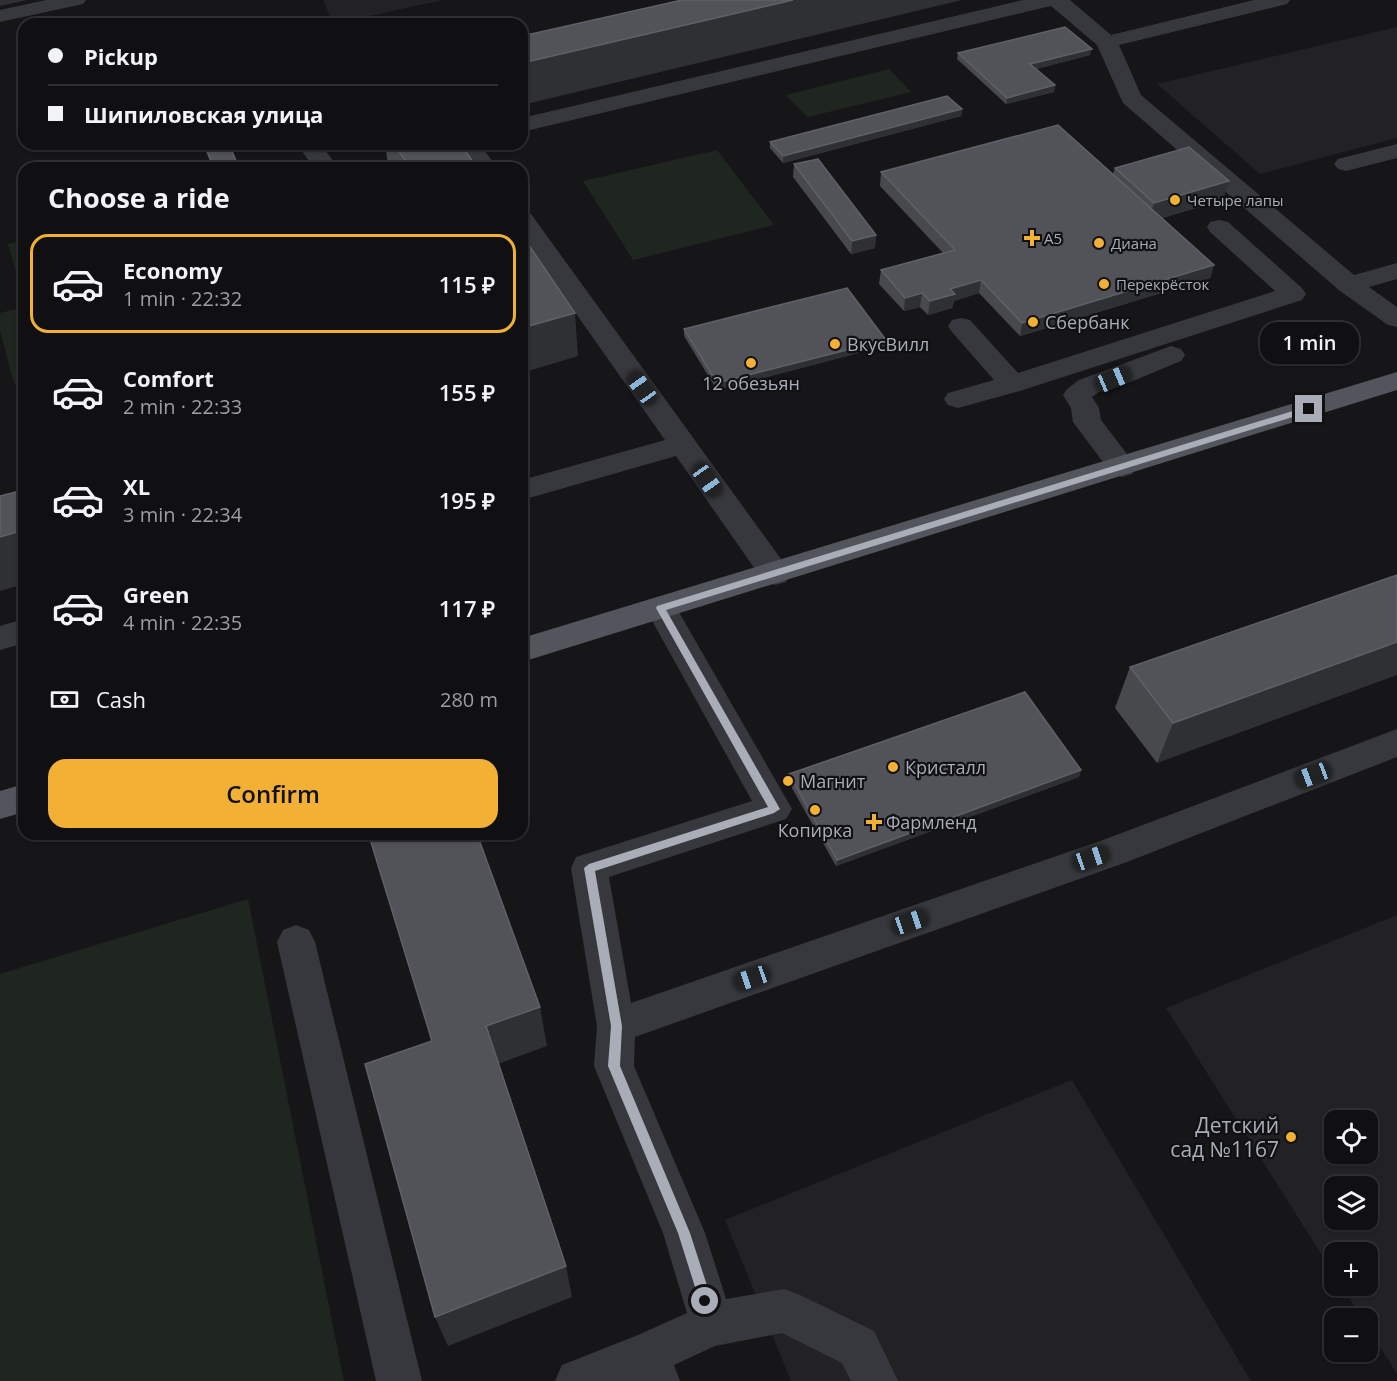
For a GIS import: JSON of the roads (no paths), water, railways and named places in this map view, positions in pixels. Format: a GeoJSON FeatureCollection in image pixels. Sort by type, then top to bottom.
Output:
{"type":"FeatureCollection","features":[{"type":"Feature","properties":{"kind":"main road"},"geometry":{"type":"LineString","coordinates":[[528,648],[1397,381]]}},
{"type":"Feature","properties":{"kind":"main road"},"geometry":{"type":"LineString","coordinates":[[0,805],[18,800]]}},
{"type":"Feature","properties":{"kind":"street"},"geometry":{"type":"LineString","coordinates":[[0,16],[76,0]]}},
{"type":"Feature","properties":{"kind":"street"},"geometry":{"type":"LineString","coordinates":[[528,124],[1050,0]]}},
{"type":"Feature","properties":{"kind":"street"},"geometry":{"type":"LineString","coordinates":[[1057,0],[1107,42],[1131,98],[1349,285],[1397,319]]}},
{"type":"Feature","properties":{"kind":"street"},"geometry":{"type":"LineString","coordinates":[[1107,42],[1280,0]]}},
{"type":"Feature","properties":{"kind":"street"},"geometry":{"type":"LineString","coordinates":[[1346,164],[1397,151]]}},
{"type":"Feature","properties":{"kind":"street"},"geometry":{"type":"LineString","coordinates":[[528,227],[775,574]]}},
{"type":"Feature","properties":{"kind":"street"},"geometry":{"type":"LineString","coordinates":[[958,399],[1012,384],[1293,294],[1219,227]]}},
{"type":"Feature","properties":{"kind":"street"},"geometry":{"type":"LineString","coordinates":[[1349,285],[1397,271]]}},
{"type":"Feature","properties":{"kind":"street"},"geometry":{"type":"LineString","coordinates":[[961,326],[1012,384]]}},
{"type":"Feature","properties":{"kind":"street"},"geometry":{"type":"LineString","coordinates":[[1122,467],[1087,422],[1085,408],[1077,395],[1089,386],[1113,379],[1171,355]]}},
{"type":"Feature","properties":{"kind":"street"},"geometry":{"type":"LineString","coordinates":[[528,488],[682,445]]}},
{"type":"Feature","properties":{"kind":"street"},"geometry":{"type":"LineString","coordinates":[[661,608],[774,809],[589,868],[616,1026],[614,1066],[684,1233],[712,1324]]}},
{"type":"Feature","properties":{"kind":"street"},"geometry":{"type":"LineString","coordinates":[[0,638],[18,633]]}},
{"type":"Feature","properties":{"kind":"street"},"geometry":{"type":"LineString","coordinates":[[616,1026],[1114,850],[1397,743]]}},
{"type":"Feature","properties":{"kind":"street"},"geometry":{"type":"LineString","coordinates":[[296,942],[399,1381]]}},
{"type":"Feature","properties":{"kind":"street"},"geometry":{"type":"LineString","coordinates":[[578,1381],[653,1368],[712,1324],[784,1311],[858,1347],[874,1381]]}},
{"type":"Feature","properties":{"kind":"place","name":"Четыре лапы"},"geometry":{"type":"Point","coordinates":[1175,200]}},
{"type":"Feature","properties":{"kind":"place","name":"А5"},"geometry":{"type":"Point","coordinates":[1032,238]}},
{"type":"Feature","properties":{"kind":"place","name":"Диана"},"geometry":{"type":"Point","coordinates":[1099,243]}},
{"type":"Feature","properties":{"kind":"place","name":"Перекрёсток"},"geometry":{"type":"Point","coordinates":[1104,284]}},
{"type":"Feature","properties":{"kind":"place","name":"Сбербанк"},"geometry":{"type":"Point","coordinates":[1033,322]}},
{"type":"Feature","properties":{"kind":"place","name":"ВкусВилл"},"geometry":{"type":"Point","coordinates":[835,344]}},
{"type":"Feature","properties":{"kind":"place","name":"12 обезьян"},"geometry":{"type":"Point","coordinates":[751,363]}},
{"type":"Feature","properties":{"kind":"place","name":"Кристалл"},"geometry":{"type":"Point","coordinates":[893,767]}},
{"type":"Feature","properties":{"kind":"place","name":"Магнит"},"geometry":{"type":"Point","coordinates":[788,781]}},
{"type":"Feature","properties":{"kind":"place","name":"Копирка"},"geometry":{"type":"Point","coordinates":[815,810]}},
{"type":"Feature","properties":{"kind":"place","name":"Фармленд"},"geometry":{"type":"Point","coordinates":[874,822]}},
{"type":"Feature","properties":{"kind":"place","name":"Детский сад №1167"},"geometry":{"type":"Point","coordinates":[1291,1137]}}]}
